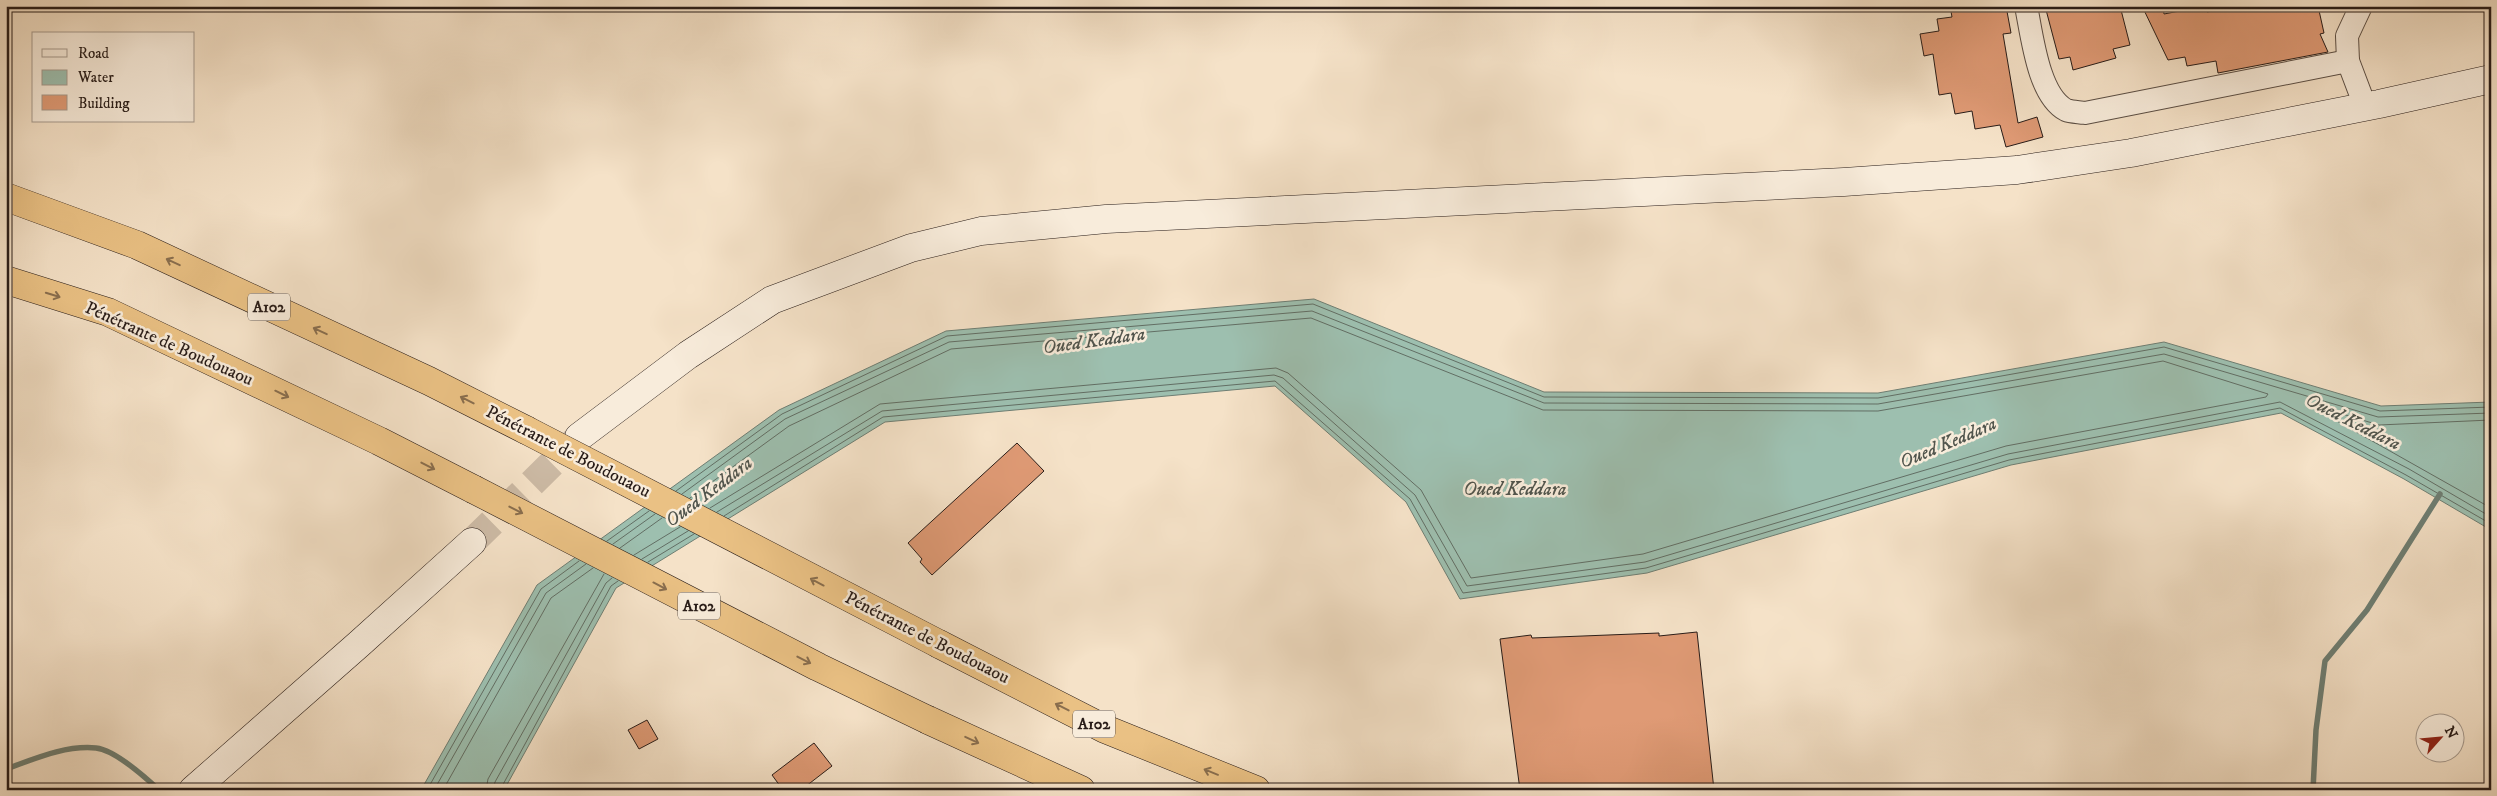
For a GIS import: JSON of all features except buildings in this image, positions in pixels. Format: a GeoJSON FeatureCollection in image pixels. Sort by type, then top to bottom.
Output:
{"type":"FeatureCollection","features":[{"type":"Feature","properties":{"kind":"highway","name":"Pénétrante de Boudouaou"},"geometry":{"type":"LineString","coordinates":[[6,198],[137,245],[429,381],[1105,729],[1256,790]]}},
{"type":"Feature","properties":{"kind":"highway","name":"Pénétrante de Boudouaou"},"geometry":{"type":"LineString","coordinates":[[6,280],[108,312],[379,441],[818,667],[1081,790]]}},
{"type":"Feature","properties":{"kind":"main road"},"geometry":{"type":"LineString","coordinates":[[579,437],[688,355],[772,300],[911,248],[982,232],[1106,218],[1844,182],[2017,170],[2131,153],[2491,79]]}},
{"type":"Feature","properties":{"kind":"main road"},"geometry":{"type":"LineString","coordinates":[[193,790],[472,542]]}},
{"type":"Feature","properties":{"kind":"street"},"geometry":{"type":"LineString","coordinates":[[2026,6],[2042,77],[2049,93],[2066,110],[2085,113],[2348,61]]}},
{"type":"Feature","properties":{"kind":"street"},"geometry":{"type":"LineString","coordinates":[[2353,11],[2347,36],[2348,61],[2365,106]]}},
{"type":"Feature","properties":{"kind":"water","name":"Oued Keddara"},"geometry":{"type":"Polygon","coordinates":[[[1314,299],[1544,392],[1878,393],[2164,342],[2381,406],[2491,402],[2491,530],[2404,479],[2281,413],[2011,465],[1647,573],[1460,599],[1406,502],[1275,386],[885,422],[616,588],[504,790],[421,790],[537,585],[779,410],[946,331],[1314,299]]]}},
{"type":"Feature","properties":{"kind":"waterway"},"geometry":{"type":"LineString","coordinates":[[2313,790],[2316,730],[2325,661],[2367,610],[2440,494]]}},
{"type":"Feature","properties":{"kind":"waterway"},"geometry":{"type":"LineString","coordinates":[[6,769],[61,751],[96,748],[121,759],[159,790]]}},
{"type":"Feature","properties":{"kind":"tunnel"},"geometry":{"type":"LineString","coordinates":[[472,542],[579,437]]}}]}
